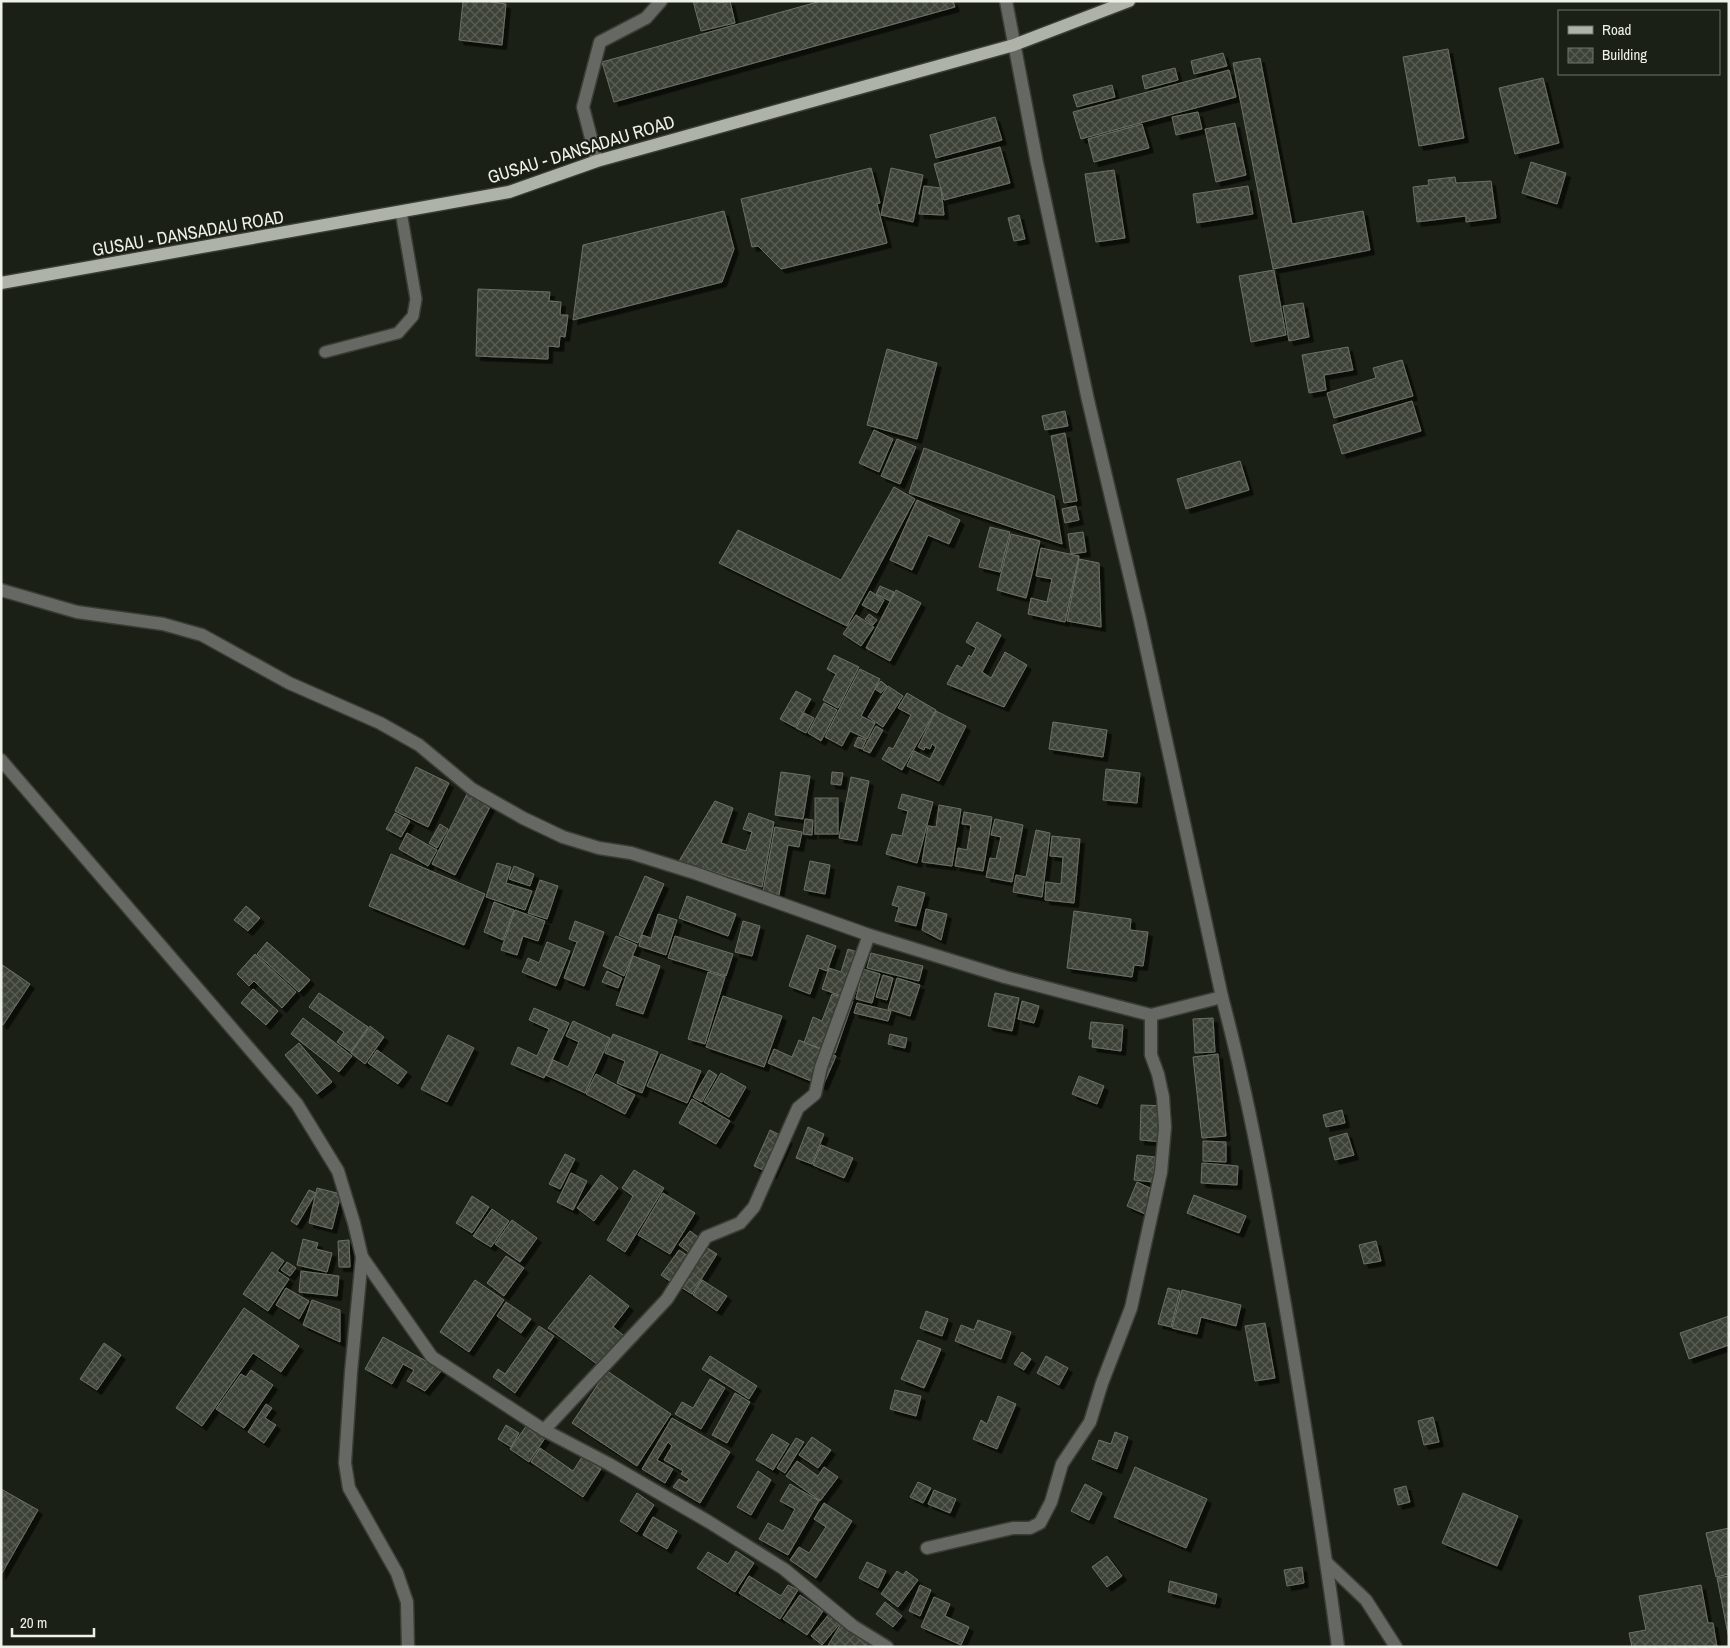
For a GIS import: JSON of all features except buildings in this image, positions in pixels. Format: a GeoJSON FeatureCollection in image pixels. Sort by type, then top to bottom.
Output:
{"type":"FeatureCollection","features":[{"type":"Feature","properties":{"kind":"main road","name":"GUSAU - DANSADAU ROAD"},"geometry":{"type":"LineString","coordinates":[[1,283],[509,192],[596,161],[1014,45],[1129,1]]}},
{"type":"Feature","properties":{"kind":"street"},"geometry":{"type":"LineString","coordinates":[[596,161],[583,107],[600,42],[646,18],[661,1]]}},
{"type":"Feature","properties":{"kind":"street"},"geometry":{"type":"LineString","coordinates":[[1006,1],[1037,163],[1088,400],[1140,620],[1222,997],[1236,1050],[1271,1217],[1327,1563],[1338,1647]]}},
{"type":"Feature","properties":{"kind":"street"},"geometry":{"type":"LineString","coordinates":[[1,590],[77,612],[163,624],[202,635],[290,683],[380,723],[419,745],[472,789],[523,818],[563,837],[600,848],[631,853],[695,873],[869,935],[1005,977],[1151,1015],[1222,997]]}},
{"type":"Feature","properties":{"kind":"street"},"geometry":{"type":"LineString","coordinates":[[1,760],[296,1104],[338,1171],[354,1222],[362,1258],[351,1372],[345,1463],[349,1488],[397,1573],[407,1602],[408,1647]]}},
{"type":"Feature","properties":{"kind":"street"},"geometry":{"type":"LineString","coordinates":[[544,1430],[667,1299],[706,1237],[740,1223],[754,1207],[798,1108],[815,1094],[821,1067],[869,935]]}},
{"type":"Feature","properties":{"kind":"street"},"geometry":{"type":"LineString","coordinates":[[927,1548],[1013,1528],[1030,1528],[1040,1523],[1051,1502],[1062,1464],[1090,1422],[1102,1383],[1132,1308],[1161,1172],[1164,1127],[1163,1097],[1158,1074],[1151,1055],[1151,1015]]}},
{"type":"Feature","properties":{"kind":"street"},"geometry":{"type":"LineString","coordinates":[[362,1258],[432,1357],[544,1430],[609,1464],[784,1569],[853,1626],[886,1647]]}},
{"type":"Feature","properties":{"kind":"street"},"geometry":{"type":"LineString","coordinates":[[1327,1563],[1366,1600],[1396,1647]]}},
{"type":"Feature","properties":{"kind":"lane"},"geometry":{"type":"LineString","coordinates":[[325,352],[398,333],[413,316],[416,299],[401,212]]}}]}
